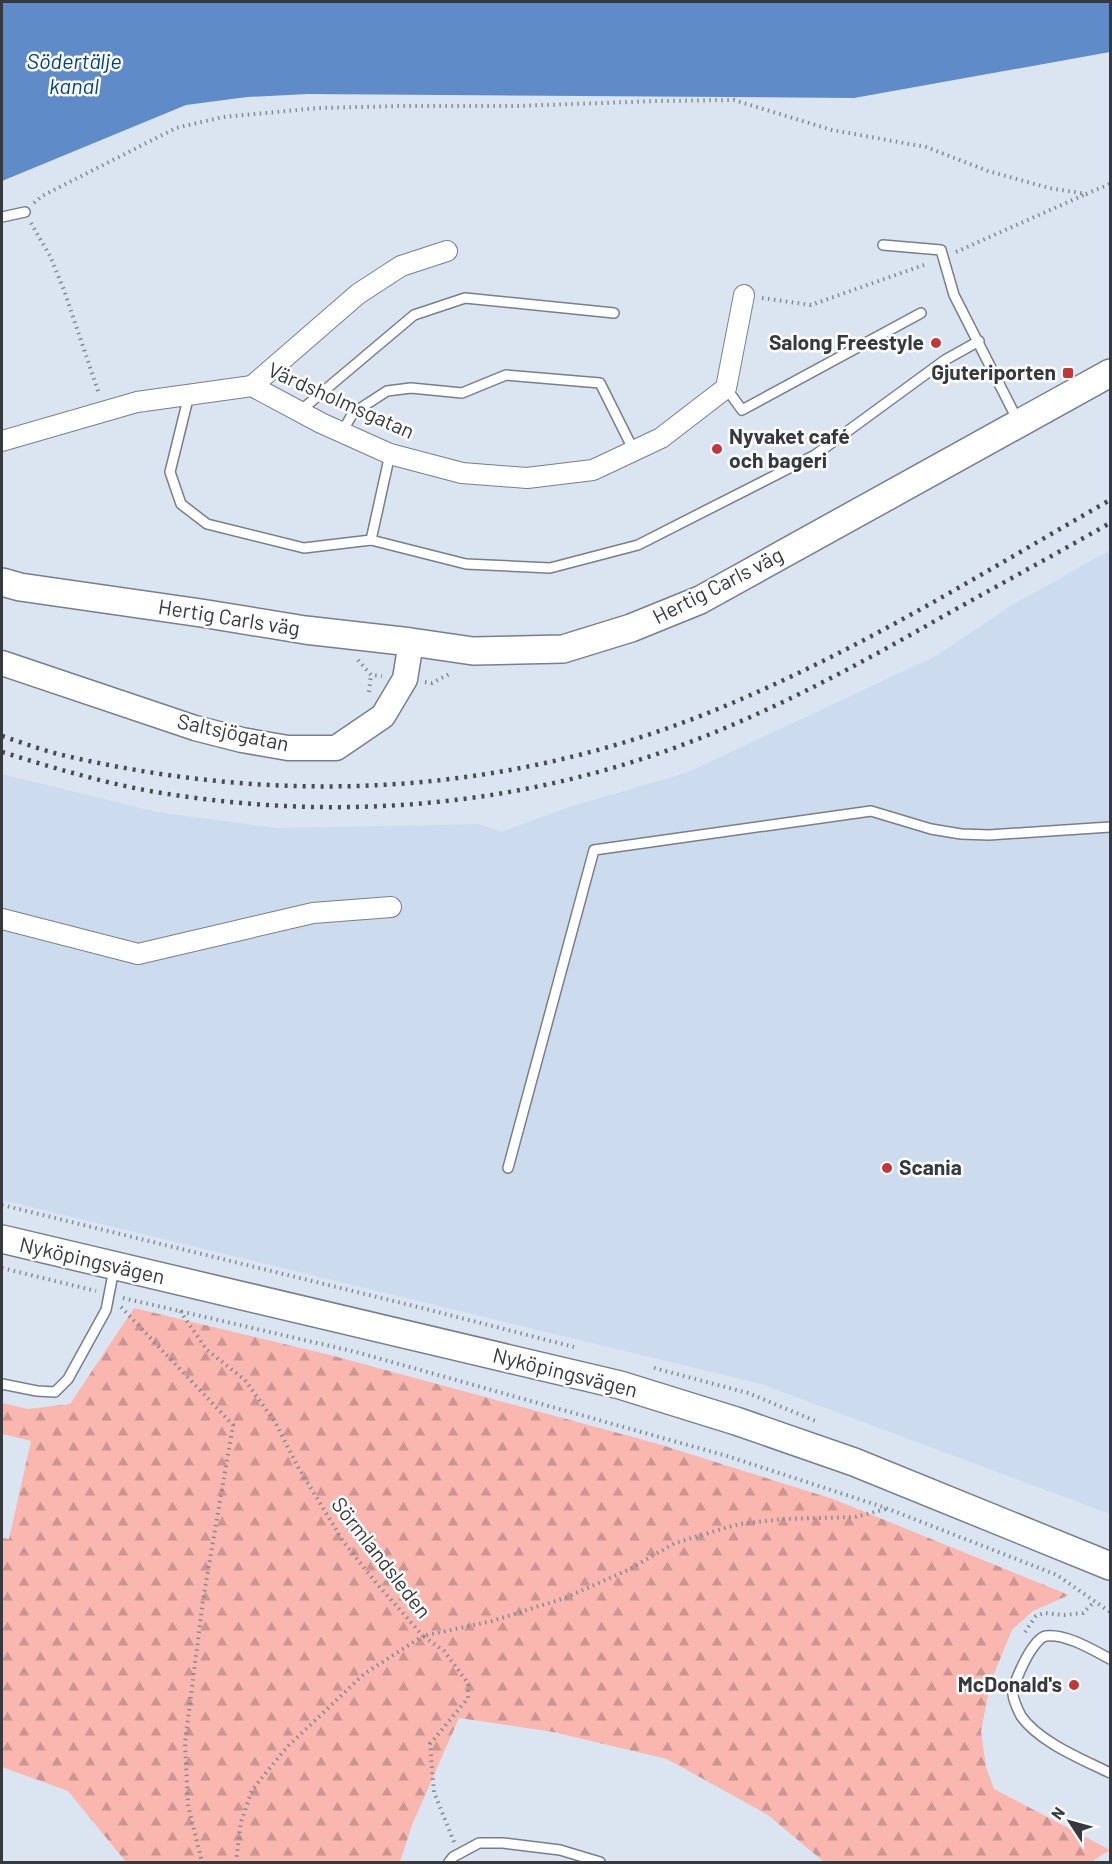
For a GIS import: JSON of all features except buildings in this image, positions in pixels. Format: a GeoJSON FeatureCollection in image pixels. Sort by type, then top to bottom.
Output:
{"type":"FeatureCollection","features":[{"type":"Feature","properties":{"kind":"main road","name":"Hertig Carls väg"},"geometry":{"type":"LineString","coordinates":[[2,582],[20,587],[305,630],[473,651],[563,649],[631,628],[700,600],[1110,373]]}},
{"type":"Feature","properties":{"kind":"main road","name":"Nyköpingsvägen"},"geometry":{"type":"LineString","coordinates":[[2,1239],[631,1388],[854,1462],[1110,1566]]}},
{"type":"Feature","properties":{"kind":"street"},"geometry":{"type":"LineString","coordinates":[[252,386],[358,294],[401,266],[447,250]]}},
{"type":"Feature","properties":{"kind":"street"},"geometry":{"type":"LineString","coordinates":[[726,388],[744,295]]}},
{"type":"Feature","properties":{"kind":"street","name":"Värdsholmsgatan"},"geometry":{"type":"LineString","coordinates":[[2,441],[137,402],[252,386],[390,454],[462,473],[527,478],[593,470],[661,438],[726,388]]}},
{"type":"Feature","properties":{"kind":"street","name":"Saltsjögatan"},"geometry":{"type":"LineString","coordinates":[[2,663],[195,728],[242,740],[288,748],[336,748],[383,716],[405,679],[411,642]]}},
{"type":"Feature","properties":{"kind":"street"},"geometry":{"type":"LineString","coordinates":[[2,920],[138,954],[313,913],[391,906]]}},
{"type":"Feature","properties":{"kind":"lane"},"geometry":{"type":"LineString","coordinates":[[2,217],[25,212]]}},
{"type":"Feature","properties":{"kind":"lane"},"geometry":{"type":"LineString","coordinates":[[883,245],[941,250],[954,295],[1019,423]]}},
{"type":"Feature","properties":{"kind":"lane"},"geometry":{"type":"LineString","coordinates":[[300,411],[414,315],[465,298],[614,313]]}},
{"type":"Feature","properties":{"kind":"lane"},"geometry":{"type":"LineString","coordinates":[[726,388],[742,410],[921,313]]}},
{"type":"Feature","properties":{"kind":"lane"},"geometry":{"type":"LineString","coordinates":[[189,395],[170,472],[181,504],[207,524],[304,548],[371,540],[466,564],[550,568],[638,545],[815,455],[945,360],[979,341]]}},
{"type":"Feature","properties":{"kind":"lane"},"geometry":{"type":"LineString","coordinates":[[342,432],[353,413],[387,391],[411,388],[462,393],[506,375],[600,383],[634,451]]}},
{"type":"Feature","properties":{"kind":"lane"},"geometry":{"type":"LineString","coordinates":[[371,540],[390,454]]}},
{"type":"Feature","properties":{"kind":"lane"},"geometry":{"type":"LineString","coordinates":[[508,1168],[594,850],[871,811],[931,829],[989,836],[1110,827]]}},
{"type":"Feature","properties":{"kind":"lane"},"geometry":{"type":"LineString","coordinates":[[2,1384],[55,1392],[68,1379],[106,1310],[114,1266]]}},
{"type":"Feature","properties":{"kind":"lane"},"geometry":{"type":"LineString","coordinates":[[1110,1659],[1071,1640],[1050,1635],[1042,1636],[1034,1644],[1014,1683],[1013,1696],[1021,1715],[1035,1731],[1050,1742],[1110,1773]]}},
{"type":"Feature","properties":{"kind":"lane"},"geometry":{"type":"LineString","coordinates":[[449,1863],[453,1857],[479,1843],[503,1842],[560,1850],[600,1863]]}},
{"type":"Feature","properties":{"kind":"path"},"geometry":{"type":"LineString","coordinates":[[105,411],[64,290],[50,256],[25,212],[42,196],[176,128],[223,117],[318,108],[516,106],[734,100],[832,130],[927,147],[988,171],[1049,188],[1086,194],[1110,184]]}},
{"type":"Feature","properties":{"kind":"path"},"geometry":{"type":"LineString","coordinates":[[353,657],[371,675],[432,683],[457,670]]}},
{"type":"Feature","properties":{"kind":"path"},"geometry":{"type":"LineString","coordinates":[[367,696],[370,690],[371,675]]}},
{"type":"Feature","properties":{"kind":"path"},"geometry":{"type":"LineString","coordinates":[[2,1268],[356,1352],[727,1456],[886,1509],[1057,1575],[1110,1612]]}},
{"type":"Feature","properties":{"kind":"path"},"geometry":{"type":"LineString","coordinates":[[108,1294],[233,1425],[203,1600],[185,1743],[188,1806],[202,1863]]}},
{"type":"Feature","properties":{"kind":"path","name":"Sörmlandsleden"},"geometry":{"type":"LineString","coordinates":[[179,1311],[207,1350],[245,1380],[275,1422],[298,1467],[343,1541],[383,1592],[423,1636],[364,1674],[287,1747],[252,1790],[241,1822],[236,1863]]}},
{"type":"Feature","properties":{"kind":"path"},"geometry":{"type":"LineString","coordinates":[[423,1636],[492,1621],[564,1598],[628,1570],[675,1544],[739,1524],[784,1519],[855,1517],[886,1509]]}},
{"type":"Feature","properties":{"kind":"path"},"geometry":{"type":"LineString","coordinates":[[1036,1616],[1044,1613],[1064,1615],[1083,1613],[1095,1601]]}},
{"type":"Feature","properties":{"kind":"path"},"geometry":{"type":"LineString","coordinates":[[423,1636],[444,1651],[468,1683],[468,1698],[430,1744],[434,1792],[459,1854]]}},
{"type":"Feature","properties":{"kind":"shaded area","name":"Scania"},"geometry":{"type":"Polygon","coordinates":[[[1110,550],[1110,1514],[761,1384],[2,1200],[2,774],[157,812],[277,828],[478,824],[501,832],[566,808],[686,773],[936,656],[1009,607],[1110,550]]]}},
{"type":"Feature","properties":{"kind":"green space"},"geometry":{"type":"Polygon","coordinates":[[[134,1308],[334,1356],[655,1443],[833,1499],[1069,1595],[1033,1611],[1012,1630],[991,1681],[981,1731],[986,1767],[994,1789],[1110,1850],[1091,1862],[824,1862],[768,1815],[667,1759],[553,1732],[459,1718],[412,1825],[400,1862],[126,1862],[68,1791],[2,1767],[2,1538],[9,1539],[31,1441],[2,1434],[2,1403],[28,1409],[70,1404],[134,1308]]]}},
{"type":"Feature","properties":{"kind":"water","name":"Södertälje kanal"},"geometry":{"type":"Polygon","coordinates":[[[2,2],[1110,2],[1110,52],[854,98],[308,94],[247,97],[186,105],[2,181],[2,2]]]}},
{"type":"Feature","properties":{"kind":"railway"},"geometry":{"type":"LineString","coordinates":[[2,736],[58,754],[146,772],[234,782],[321,786],[407,783],[493,773],[578,755],[663,730],[793,676],[886,628],[1110,500]]}},
{"type":"Feature","properties":{"kind":"railway"},"geometry":{"type":"LineString","coordinates":[[2,752],[57,769],[150,791],[221,801],[292,806],[363,807],[433,802],[503,793],[572,779],[640,759],[708,735],[797,695],[1110,523]]}},
{"type":"Feature","properties":{"kind":"place","name":"Salong Freestyle"},"geometry":{"type":"Point","coordinates":[936,343]}},
{"type":"Feature","properties":{"kind":"place","name":"Gjuteriporten"},"geometry":{"type":"Point","coordinates":[1068,373]}},
{"type":"Feature","properties":{"kind":"place","name":"Nyvaket café och bageri"},"geometry":{"type":"Point","coordinates":[717,449]}},
{"type":"Feature","properties":{"kind":"place","name":"Scania"},"geometry":{"type":"Point","coordinates":[887,1168]}},
{"type":"Feature","properties":{"kind":"place","name":"McDonald's"},"geometry":{"type":"Point","coordinates":[1074,1685]}}]}
